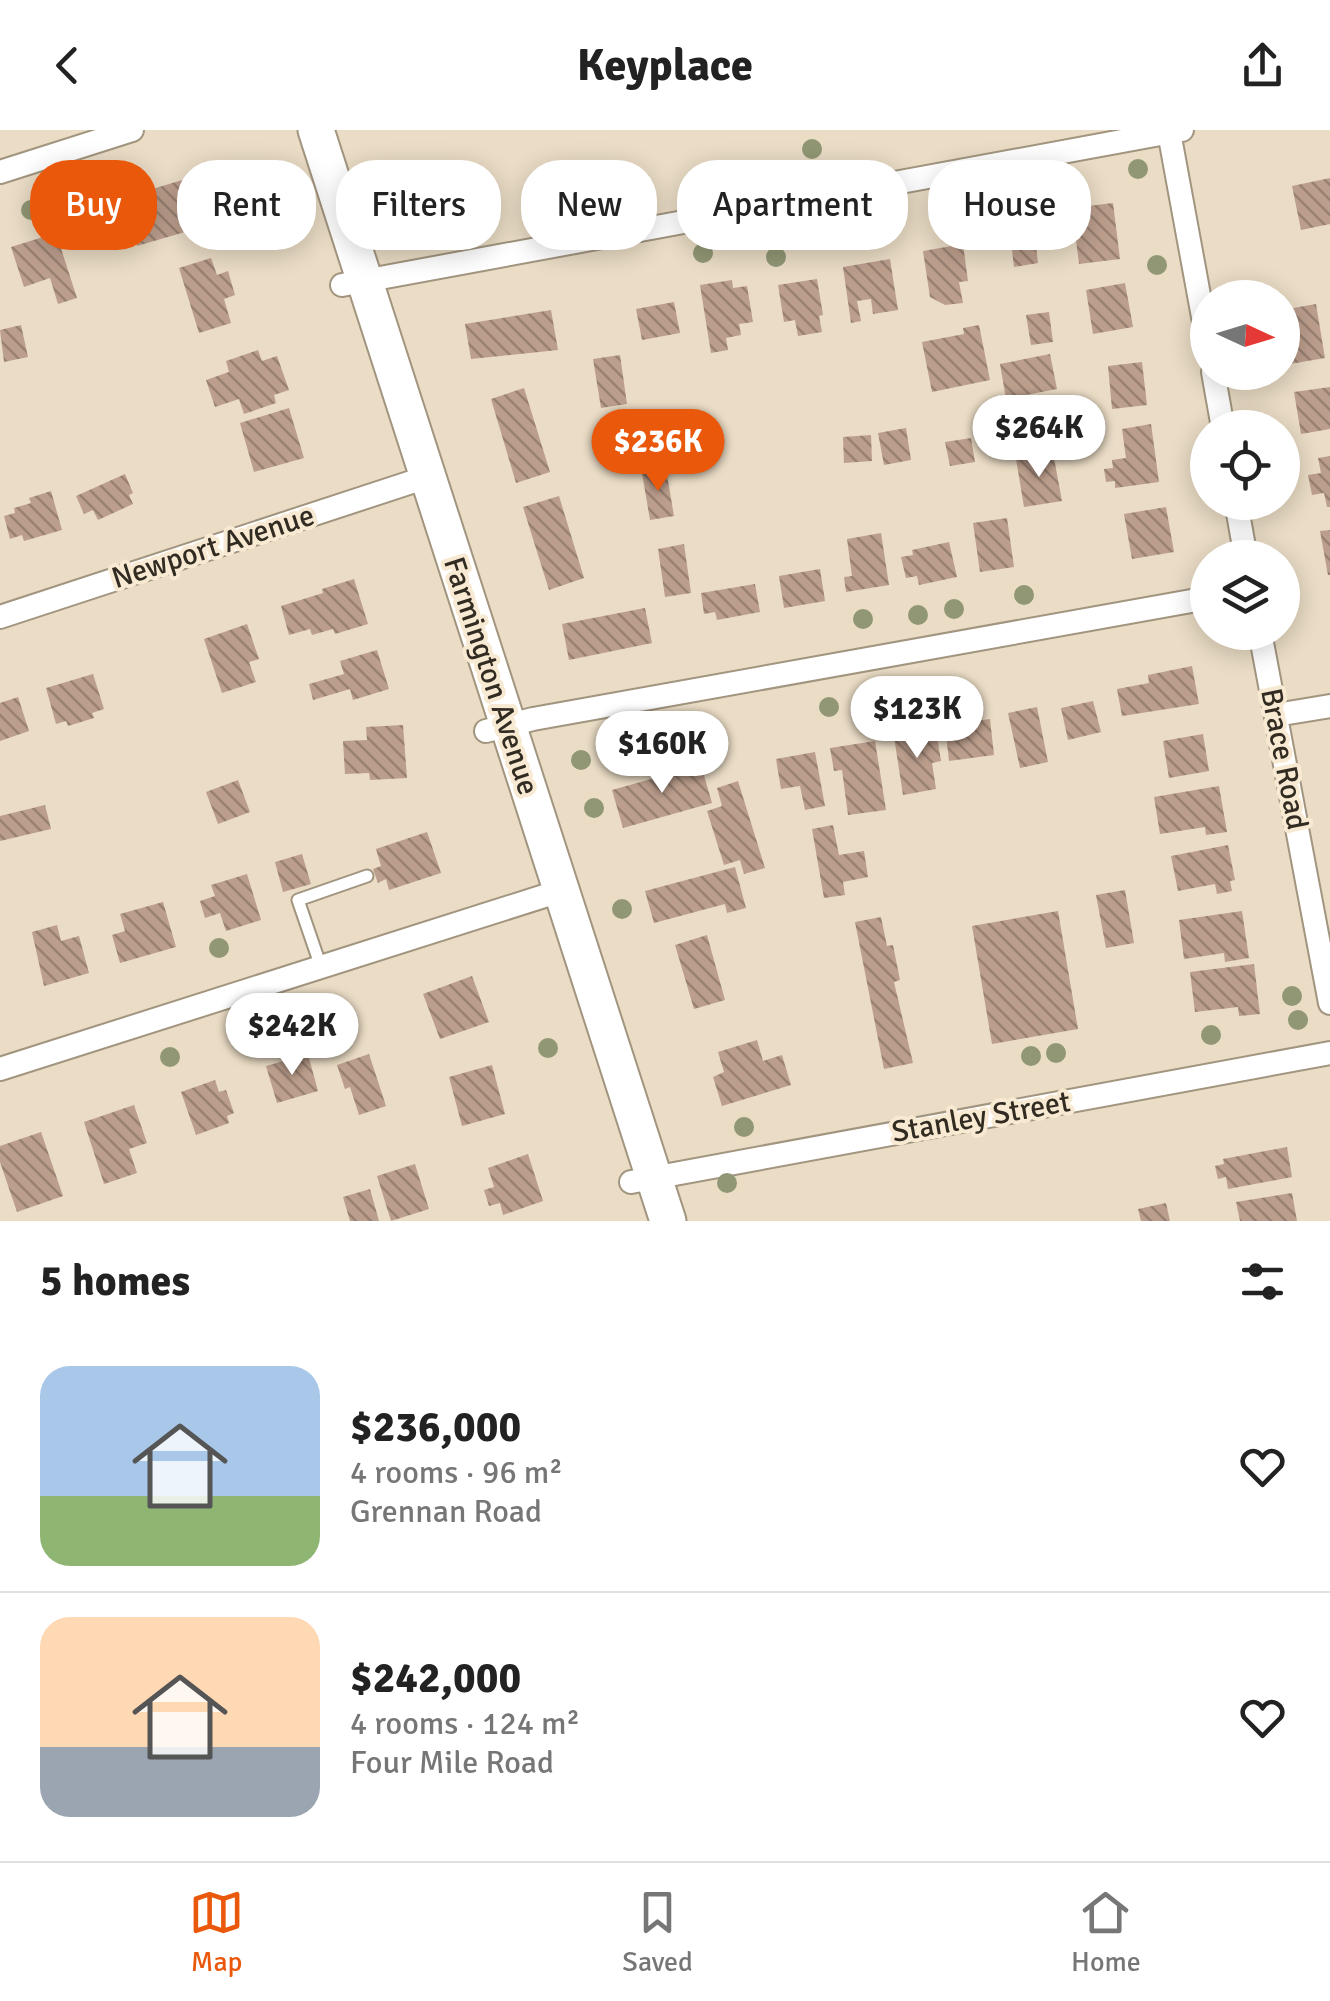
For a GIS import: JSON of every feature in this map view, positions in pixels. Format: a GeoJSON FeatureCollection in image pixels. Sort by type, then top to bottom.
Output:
{"type":"FeatureCollection","features":[{"type":"Feature","properties":{"kind":"main road","name":"Farmington Avenue"},"geometry":{"type":"LineString","coordinates":[[294,130],[353,282],[643,1179],[668,1221]]}},
{"type":"Feature","properties":{"kind":"main road","name":"Farmington Avenue"},"geometry":{"type":"LineString","coordinates":[[316,130],[353,282]]}},
{"type":"Feature","properties":{"kind":"main road","name":"Farmington Avenue"},"geometry":{"type":"LineString","coordinates":[[643,1179],[643,1221]]}},
{"type":"Feature","properties":{"kind":"street"},"geometry":{"type":"LineString","coordinates":[[0,172],[132,130]]}},
{"type":"Feature","properties":{"kind":"street"},"geometry":{"type":"LineString","coordinates":[[353,282],[1176,131],[1198,280]]}},
{"type":"Feature","properties":{"kind":"street","name":"Newport Avenue"},"geometry":{"type":"LineString","coordinates":[[0,617],[416,480]]}},
{"type":"Feature","properties":{"kind":"street"},"geometry":{"type":"LineString","coordinates":[[497,728],[1190,601]]}},
{"type":"Feature","properties":{"kind":"street","name":"Brace Road"},"geometry":{"type":"LineString","coordinates":[[1263,650],[1330,1003]]}},
{"type":"Feature","properties":{"kind":"street"},"geometry":{"type":"LineString","coordinates":[[1276,716],[1330,706]]}},
{"type":"Feature","properties":{"kind":"street"},"geometry":{"type":"LineString","coordinates":[[0,1069],[550,894]]}},
{"type":"Feature","properties":{"kind":"street","name":"Stanley Street"},"geometry":{"type":"LineString","coordinates":[[643,1179],[1330,1053]]}},
{"type":"Feature","properties":{"kind":"lane"},"geometry":{"type":"LineString","coordinates":[[321,966],[298,900],[367,876]]}},
{"type":"Feature","properties":{"kind":"building"},"geometry":{"type":"Polygon","coordinates":[[[1330,178],[1330,224],[1301,230],[1292,186],[1330,178]]]}},
{"type":"Feature","properties":{"kind":"building"},"geometry":{"type":"Polygon","coordinates":[[[177,182],[177,234],[157,240],[157,188],[177,182]]]}},
{"type":"Feature","properties":{"kind":"building"},"geometry":{"type":"Polygon","coordinates":[[[1113,203],[1120,259],[1079,264],[1077,250],[1091,250],[1091,206],[1113,203]]]}},
{"type":"Feature","properties":{"kind":"building"},"geometry":{"type":"Polygon","coordinates":[[[30,241],[30,250],[61,250],[77,298],[58,304],[50,278],[24,287],[11,247],[30,241]]]}},
{"type":"Feature","properties":{"kind":"building"},"geometry":{"type":"Polygon","coordinates":[[[964,250],[968,281],[959,282],[963,303],[945,305],[930,297],[923,251],[964,250]]]}},
{"type":"Feature","properties":{"kind":"building"},"geometry":{"type":"Polygon","coordinates":[[[1012,250],[1036,250],[1038,263],[1014,267],[1012,250]]]}},
{"type":"Feature","properties":{"kind":"building"},"geometry":{"type":"Polygon","coordinates":[[[211,258],[217,275],[228,271],[235,295],[224,299],[231,323],[199,333],[179,268],[211,258]]]}},
{"type":"Feature","properties":{"kind":"building"},"geometry":{"type":"Polygon","coordinates":[[[890,259],[898,310],[873,314],[871,299],[857,301],[861,321],[851,323],[843,267],[890,259]]]}},
{"type":"Feature","properties":{"kind":"building"},"geometry":{"type":"Polygon","coordinates":[[[817,279],[822,332],[798,336],[795,320],[784,322],[778,285],[817,279]]]}},
{"type":"Feature","properties":{"kind":"building"},"geometry":{"type":"Polygon","coordinates":[[[732,280],[733,288],[747,286],[753,322],[739,324],[741,335],[726,338],[728,350],[711,353],[700,285],[732,280]]]}},
{"type":"Feature","properties":{"kind":"building"},"geometry":{"type":"Polygon","coordinates":[[[1125,283],[1133,327],[1093,334],[1086,290],[1125,283]]]}},
{"type":"Feature","properties":{"kind":"building"},"geometry":{"type":"Polygon","coordinates":[[[674,302],[680,333],[642,340],[636,309],[674,302]]]}},
{"type":"Feature","properties":{"kind":"building"},"geometry":{"type":"Polygon","coordinates":[[[1316,304],[1325,358],[1300,362],[1300,307],[1316,304]]]}},
{"type":"Feature","properties":{"kind":"building"},"geometry":{"type":"Polygon","coordinates":[[[551,310],[558,350],[471,359],[465,324],[551,310]]]}},
{"type":"Feature","properties":{"kind":"building"},"geometry":{"type":"Polygon","coordinates":[[[1049,312],[1053,342],[1031,345],[1026,315],[1049,312]]]}},
{"type":"Feature","properties":{"kind":"building"},"geometry":{"type":"Polygon","coordinates":[[[21,325],[28,357],[4,362],[0,330],[21,325]]]}},
{"type":"Feature","properties":{"kind":"building"},"geometry":{"type":"Polygon","coordinates":[[[979,325],[990,380],[932,392],[922,342],[964,334],[963,328],[979,325]]]}},
{"type":"Feature","properties":{"kind":"building"},"geometry":{"type":"Polygon","coordinates":[[[258,350],[262,361],[277,356],[289,390],[274,395],[276,403],[244,414],[239,399],[215,407],[206,380],[229,372],[226,361],[258,350]]]}},
{"type":"Feature","properties":{"kind":"building"},"geometry":{"type":"Polygon","coordinates":[[[1050,354],[1057,389],[1006,399],[1000,364],[1050,354]]]}},
{"type":"Feature","properties":{"kind":"building"},"geometry":{"type":"Polygon","coordinates":[[[620,355],[627,404],[601,408],[593,359],[620,355]]]}},
{"type":"Feature","properties":{"kind":"building"},"geometry":{"type":"Polygon","coordinates":[[[1142,362],[1147,405],[1112,409],[1108,366],[1142,362]]]}},
{"type":"Feature","properties":{"kind":"building"},"geometry":{"type":"Polygon","coordinates":[[[1330,387],[1330,429],[1301,434],[1294,392],[1330,387]]]}},
{"type":"Feature","properties":{"kind":"building"},"geometry":{"type":"Polygon","coordinates":[[[524,388],[550,472],[516,483],[491,399],[524,388]]]}},
{"type":"Feature","properties":{"kind":"building"},"geometry":{"type":"Polygon","coordinates":[[[289,408],[304,458],[254,472],[240,423],[289,408]]]}},
{"type":"Feature","properties":{"kind":"building"},"geometry":{"type":"Polygon","coordinates":[[[630,414],[638,460],[611,466],[604,418],[630,414]]]}},
{"type":"Feature","properties":{"kind":"building"},"geometry":{"type":"Polygon","coordinates":[[[1151,424],[1159,482],[1115,488],[1115,481],[1106,482],[1104,469],[1113,468],[1112,460],[1126,458],[1122,429],[1151,424]]]}},
{"type":"Feature","properties":{"kind":"building"},"geometry":{"type":"Polygon","coordinates":[[[906,428],[911,460],[884,465],[878,433],[906,428]]]}},
{"type":"Feature","properties":{"kind":"building"},"geometry":{"type":"Polygon","coordinates":[[[871,435],[872,461],[844,463],[843,437],[871,435]]]}},
{"type":"Feature","properties":{"kind":"building"},"geometry":{"type":"Polygon","coordinates":[[[971,438],[975,462],[950,466],[945,442],[971,438]]]}},
{"type":"Feature","properties":{"kind":"building"},"geometry":{"type":"Polygon","coordinates":[[[1053,453],[1062,501],[1024,507],[1016,459],[1053,453]]]}},
{"type":"Feature","properties":{"kind":"building"},"geometry":{"type":"Polygon","coordinates":[[[1330,456],[1327,507],[1324,493],[1312,495],[1308,475],[1321,473],[1318,458],[1330,456]]]}},
{"type":"Feature","properties":{"kind":"building"},"geometry":{"type":"Polygon","coordinates":[[[666,469],[674,516],[650,520],[642,473],[666,469]]]}},
{"type":"Feature","properties":{"kind":"building"},"geometry":{"type":"Polygon","coordinates":[[[125,474],[133,504],[98,520],[93,510],[84,514],[76,496],[125,474]]]}},
{"type":"Feature","properties":{"kind":"building"},"geometry":{"type":"Polygon","coordinates":[[[51,491],[62,530],[24,541],[22,535],[10,539],[4,516],[31,503],[29,498],[51,491]]]}},
{"type":"Feature","properties":{"kind":"building"},"geometry":{"type":"Polygon","coordinates":[[[559,496],[584,578],[549,590],[523,507],[559,496]]]}},
{"type":"Feature","properties":{"kind":"building"},"geometry":{"type":"Polygon","coordinates":[[[1166,507],[1174,552],[1132,559],[1124,514],[1166,507]]]}},
{"type":"Feature","properties":{"kind":"building"},"geometry":{"type":"Polygon","coordinates":[[[1007,518],[1014,567],[980,572],[973,523],[1007,518]]]}},
{"type":"Feature","properties":{"kind":"building"},"geometry":{"type":"Polygon","coordinates":[[[1330,530],[1330,575],[1328,575],[1320,531],[1330,530]]]}},
{"type":"Feature","properties":{"kind":"building"},"geometry":{"type":"Polygon","coordinates":[[[881,533],[889,585],[846,592],[844,577],[852,576],[847,539],[881,533]]]}},
{"type":"Feature","properties":{"kind":"building"},"geometry":{"type":"Polygon","coordinates":[[[949,542],[957,577],[919,585],[917,576],[906,578],[901,557],[913,555],[912,550],[949,542]]]}},
{"type":"Feature","properties":{"kind":"building"},"geometry":{"type":"Polygon","coordinates":[[[684,544],[691,593],[665,597],[658,549],[684,544]]]}},
{"type":"Feature","properties":{"kind":"building"},"geometry":{"type":"Polygon","coordinates":[[[820,569],[825,601],[784,608],[779,576],[820,569]]]}},
{"type":"Feature","properties":{"kind":"building"},"geometry":{"type":"Polygon","coordinates":[[[354,579],[368,624],[335,634],[333,629],[312,635],[310,629],[289,635],[281,606],[354,579]]]}},
{"type":"Feature","properties":{"kind":"building"},"geometry":{"type":"Polygon","coordinates":[[[755,584],[760,612],[717,620],[715,612],[704,614],[701,593],[755,584]]]}},
{"type":"Feature","properties":{"kind":"building"},"geometry":{"type":"Polygon","coordinates":[[[645,608],[652,643],[569,660],[562,624],[645,608]]]}},
{"type":"Feature","properties":{"kind":"building"},"geometry":{"type":"Polygon","coordinates":[[[247,624],[259,659],[249,662],[256,682],[222,693],[204,639],[247,624]]]}},
{"type":"Feature","properties":{"kind":"building"},"geometry":{"type":"Polygon","coordinates":[[[377,650],[389,689],[353,700],[350,689],[313,700],[309,684],[344,674],[340,661],[377,650]]]}},
{"type":"Feature","properties":{"kind":"building"},"geometry":{"type":"Polygon","coordinates":[[[1192,666],[1199,704],[1122,716],[1117,689],[1149,683],[1148,675],[1192,666]]]}},
{"type":"Feature","properties":{"kind":"building"},"geometry":{"type":"Polygon","coordinates":[[[93,674],[104,709],[92,713],[94,718],[68,726],[66,721],[56,724],[46,688],[93,674]]]}},
{"type":"Feature","properties":{"kind":"building"},"geometry":{"type":"Polygon","coordinates":[[[18,697],[29,731],[0,741],[0,703],[18,697]]]}},
{"type":"Feature","properties":{"kind":"building"},"geometry":{"type":"Polygon","coordinates":[[[1093,701],[1101,732],[1068,740],[1061,708],[1093,701]]]}},
{"type":"Feature","properties":{"kind":"building"},"geometry":{"type":"Polygon","coordinates":[[[1037,707],[1048,762],[1020,768],[1008,713],[1037,707]]]}},
{"type":"Feature","properties":{"kind":"building"},"geometry":{"type":"Polygon","coordinates":[[[990,719],[994,755],[949,761],[945,725],[990,719]]]}},
{"type":"Feature","properties":{"kind":"building"},"geometry":{"type":"Polygon","coordinates":[[[403,725],[407,778],[370,780],[369,773],[345,774],[343,741],[367,740],[366,727],[403,725]]]}},
{"type":"Feature","properties":{"kind":"building"},"geometry":{"type":"Polygon","coordinates":[[[936,730],[941,761],[932,763],[936,789],[903,795],[894,737],[936,730]]]}},
{"type":"Feature","properties":{"kind":"building"},"geometry":{"type":"Polygon","coordinates":[[[1203,734],[1209,771],[1169,778],[1163,741],[1203,734]]]}},
{"type":"Feature","properties":{"kind":"building"},"geometry":{"type":"Polygon","coordinates":[[[875,741],[886,810],[848,815],[842,770],[834,771],[830,748],[875,741]]]}},
{"type":"Feature","properties":{"kind":"building"},"geometry":{"type":"Polygon","coordinates":[[[815,752],[825,806],[805,810],[800,786],[781,789],[776,759],[815,752]]]}},
{"type":"Feature","properties":{"kind":"building"},"geometry":{"type":"Polygon","coordinates":[[[701,765],[712,803],[623,828],[612,790],[701,765]]]}},
{"type":"Feature","properties":{"kind":"building"},"geometry":{"type":"Polygon","coordinates":[[[238,780],[250,812],[218,824],[206,792],[238,780]]]}},
{"type":"Feature","properties":{"kind":"building"},"geometry":{"type":"Polygon","coordinates":[[[738,781],[765,868],[744,874],[740,860],[724,865],[707,811],[722,806],[717,788],[738,781]]]}},
{"type":"Feature","properties":{"kind":"building"},"geometry":{"type":"Polygon","coordinates":[[[1219,786],[1227,832],[1206,835],[1205,827],[1160,834],[1154,797],[1219,786]]]}},
{"type":"Feature","properties":{"kind":"building"},"geometry":{"type":"Polygon","coordinates":[[[45,805],[51,829],[0,841],[0,816],[45,805]]]}},
{"type":"Feature","properties":{"kind":"building"},"geometry":{"type":"Polygon","coordinates":[[[833,825],[839,855],[864,851],[868,877],[843,882],[845,895],[824,898],[812,829],[833,825]]]}},
{"type":"Feature","properties":{"kind":"building"},"geometry":{"type":"Polygon","coordinates":[[[427,832],[441,873],[389,890],[386,879],[378,883],[373,869],[381,866],[376,849],[427,832]]]}},
{"type":"Feature","properties":{"kind":"building"},"geometry":{"type":"Polygon","coordinates":[[[1228,845],[1235,880],[1230,881],[1232,891],[1217,894],[1215,884],[1178,891],[1171,856],[1228,845]]]}},
{"type":"Feature","properties":{"kind":"building"},"geometry":{"type":"Polygon","coordinates":[[[302,854],[311,884],[283,892],[275,862],[302,854]]]}},
{"type":"Feature","properties":{"kind":"building"},"geometry":{"type":"Polygon","coordinates":[[[735,867],[746,908],[727,913],[725,904],[654,923],[645,891],[735,867]]]}},
{"type":"Feature","properties":{"kind":"building"},"geometry":{"type":"Polygon","coordinates":[[[247,874],[261,920],[226,931],[220,913],[205,918],[200,901],[215,896],[211,885],[247,874]]]}},
{"type":"Feature","properties":{"kind":"building"},"geometry":{"type":"Polygon","coordinates":[[[1125,890],[1134,943],[1106,948],[1096,895],[1125,890]]]}},
{"type":"Feature","properties":{"kind":"building"},"geometry":{"type":"Polygon","coordinates":[[[163,902],[176,947],[120,963],[112,935],[125,931],[120,914],[163,902]]]}},
{"type":"Feature","properties":{"kind":"building"},"geometry":{"type":"Polygon","coordinates":[[[1058,911],[1078,1029],[992,1044],[972,926],[1058,911]]]}},
{"type":"Feature","properties":{"kind":"building"},"geometry":{"type":"Polygon","coordinates":[[[1242,911],[1249,958],[1225,962],[1224,953],[1184,959],[1179,920],[1242,911]]]}},
{"type":"Feature","properties":{"kind":"building"},"geometry":{"type":"Polygon","coordinates":[[[881,917],[887,946],[893,945],[900,980],[894,982],[913,1063],[884,1069],[855,922],[881,917]]]}},
{"type":"Feature","properties":{"kind":"building"},"geometry":{"type":"Polygon","coordinates":[[[57,925],[61,941],[79,936],[89,973],[44,986],[32,932],[57,925]]]}},
{"type":"Feature","properties":{"kind":"building"},"geometry":{"type":"Polygon","coordinates":[[[707,935],[725,1000],[694,1009],[675,945],[707,935]]]}},
{"type":"Feature","properties":{"kind":"building"},"geometry":{"type":"Polygon","coordinates":[[[1254,964],[1260,1014],[1239,1016],[1238,1007],[1195,1012],[1190,972],[1254,964]]]}},
{"type":"Feature","properties":{"kind":"building"},"geometry":{"type":"Polygon","coordinates":[[[472,976],[489,1022],[440,1039],[423,994],[472,976]]]}},
{"type":"Feature","properties":{"kind":"building"},"geometry":{"type":"Polygon","coordinates":[[[757,1040],[763,1061],[782,1055],[791,1085],[722,1106],[713,1077],[724,1072],[718,1052],[757,1040]]]}},
{"type":"Feature","properties":{"kind":"building"},"geometry":{"type":"Polygon","coordinates":[[[308,1054],[318,1091],[277,1103],[266,1066],[308,1054]]]}},
{"type":"Feature","properties":{"kind":"building"},"geometry":{"type":"Polygon","coordinates":[[[369,1054],[386,1106],[359,1115],[350,1087],[345,1089],[337,1065],[369,1054]]]}},
{"type":"Feature","properties":{"kind":"building"},"geometry":{"type":"Polygon","coordinates":[[[492,1065],[505,1114],[462,1126],[449,1077],[492,1065]]]}},
{"type":"Feature","properties":{"kind":"building"},"geometry":{"type":"Polygon","coordinates":[[[215,1080],[219,1092],[226,1090],[234,1113],[227,1116],[229,1123],[196,1135],[181,1092],[215,1080]]]}},
{"type":"Feature","properties":{"kind":"building"},"geometry":{"type":"Polygon","coordinates":[[[134,1105],[147,1143],[129,1149],[137,1173],[104,1184],[84,1122],[134,1105]]]}},
{"type":"Feature","properties":{"kind":"building"},"geometry":{"type":"Polygon","coordinates":[[[41,1132],[63,1196],[17,1212],[0,1162],[0,1146],[41,1132]]]}},
{"type":"Feature","properties":{"kind":"building"},"geometry":{"type":"Polygon","coordinates":[[[1287,1147],[1292,1177],[1228,1189],[1226,1177],[1218,1179],[1215,1166],[1224,1164],[1223,1159],[1287,1147]]]}},
{"type":"Feature","properties":{"kind":"building"},"geometry":{"type":"Polygon","coordinates":[[[528,1154],[543,1201],[503,1215],[500,1203],[489,1206],[484,1190],[494,1187],[488,1168],[528,1154]]]}},
{"type":"Feature","properties":{"kind":"building"},"geometry":{"type":"Polygon","coordinates":[[[415,1164],[429,1209],[391,1221],[377,1176],[415,1164]]]}},
{"type":"Feature","properties":{"kind":"building"},"geometry":{"type":"Polygon","coordinates":[[[370,1189],[379,1221],[350,1221],[343,1197],[370,1189]]]}},
{"type":"Feature","properties":{"kind":"building"},"geometry":{"type":"Polygon","coordinates":[[[1292,1193],[1297,1221],[1240,1221],[1236,1202],[1292,1193]]]}},
{"type":"Feature","properties":{"kind":"building"},"geometry":{"type":"Polygon","coordinates":[[[1166,1203],[1170,1221],[1141,1221],[1138,1209],[1166,1203]]]}}]}
